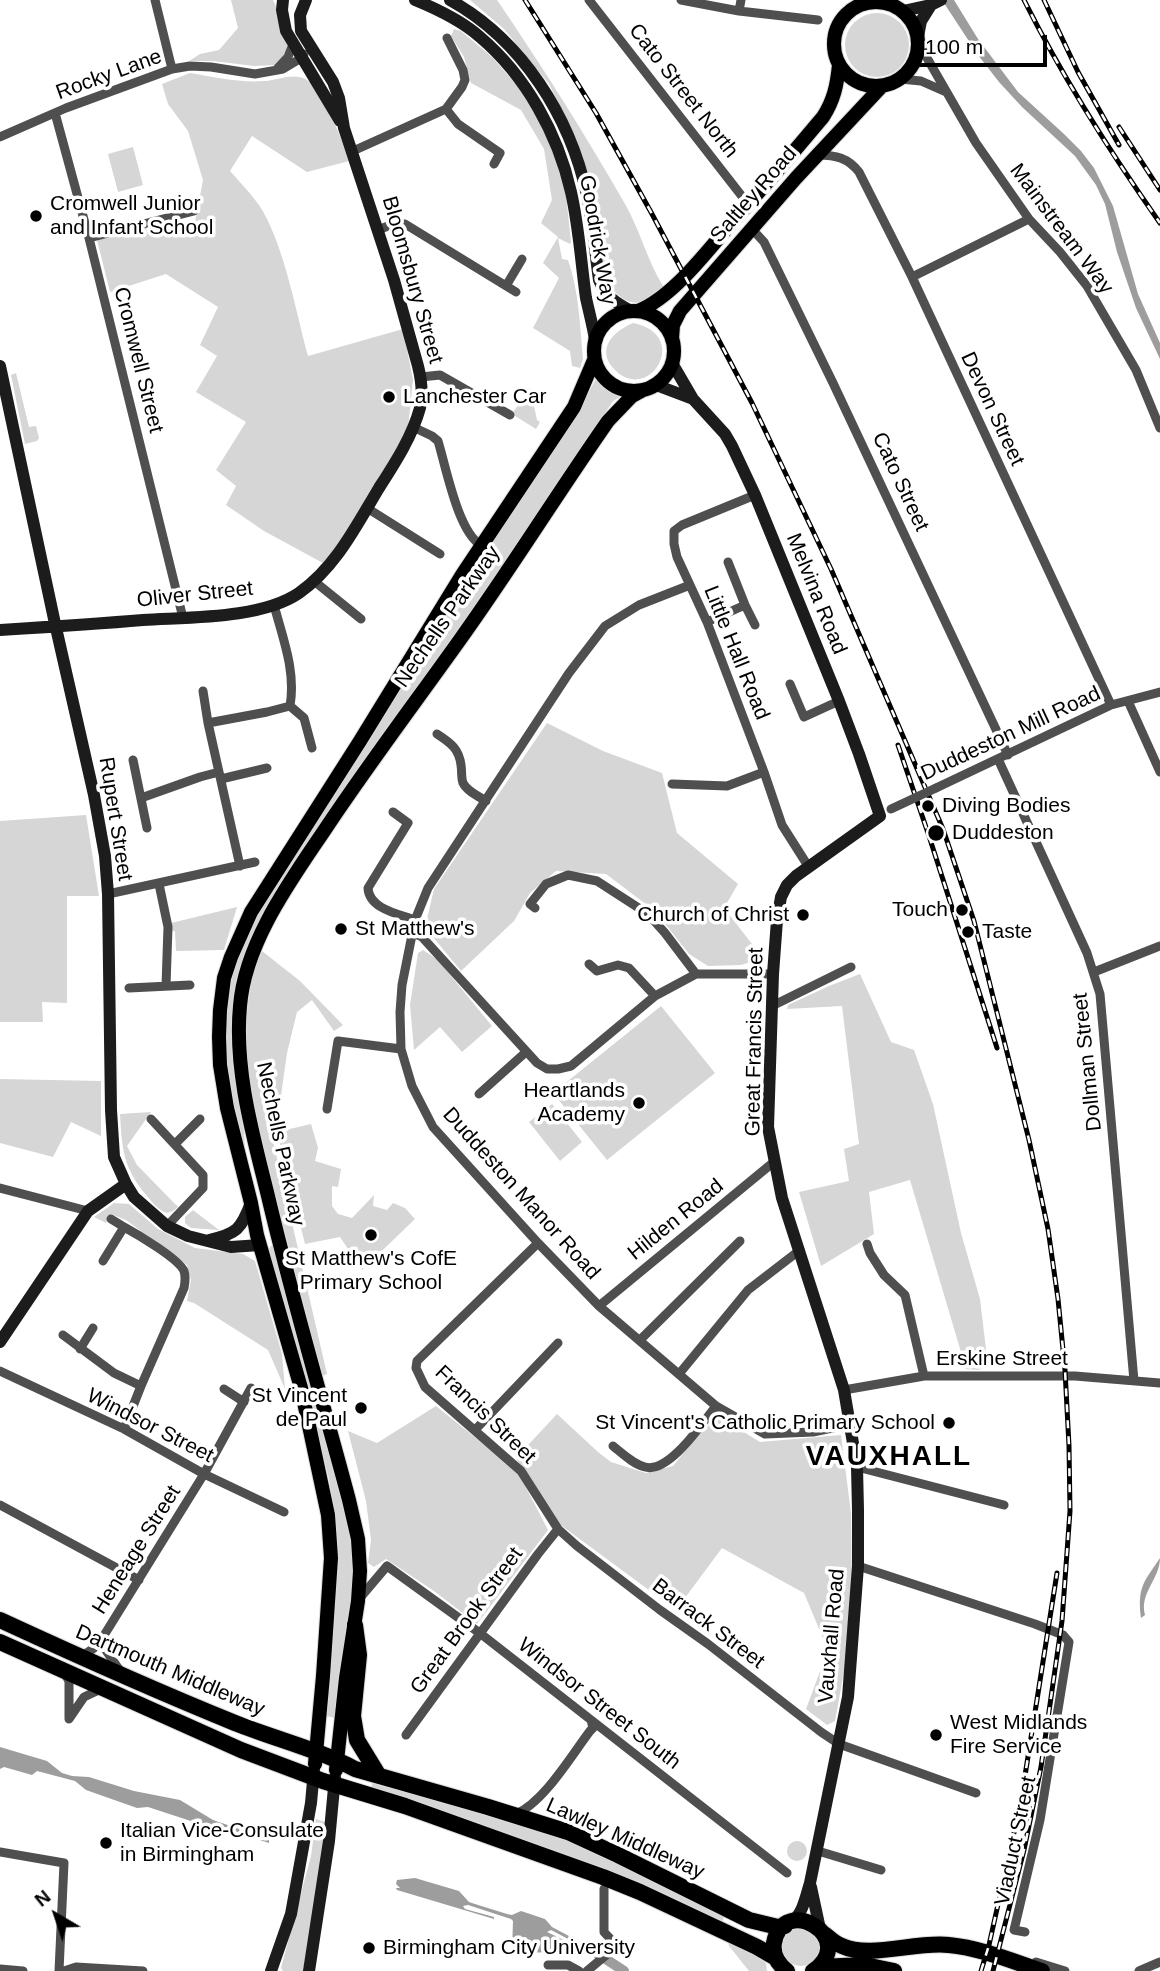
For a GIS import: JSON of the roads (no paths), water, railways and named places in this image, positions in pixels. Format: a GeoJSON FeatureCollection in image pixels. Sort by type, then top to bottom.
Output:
{"type":"FeatureCollection","features":[{"type":"Feature","properties":{"kind":"highway","name":"Dartmouth Middleway"},"geometry":{"type":"LineString","coordinates":[[0,1619],[235,1723],[325,1768]]}},
{"type":"Feature","properties":{"kind":"highway"},"geometry":{"type":"LineString","coordinates":[[355,1625],[359,1655],[353,1716],[356,1740],[379,1776]]}},
{"type":"Feature","properties":{"kind":"highway","name":"Dartmouth Middleway"},"geometry":{"type":"LineString","coordinates":[[0,1642],[242,1750],[325,1768]]}},
{"type":"Feature","properties":{"kind":"highway","name":"Lawley Middleway"},"geometry":{"type":"LineString","coordinates":[[325,1768],[355,1769],[538,1822],[568,1832],[618,1855],[750,1920],[778,1927],[807,1921],[822,1932]]}},
{"type":"Feature","properties":{"kind":"highway","name":"Lawley Middleway"},"geometry":{"type":"LineString","coordinates":[[325,1768],[405,1806],[640,1892],[757,1947],[779,1966]]}},
{"type":"Feature","properties":{"kind":"highway"},"geometry":{"type":"LineString","coordinates":[[779,1966],[773,1949],[774,1940],[778,1932],[788,1924]]}},
{"type":"Feature","properties":{"kind":"highway"},"geometry":{"type":"LineString","coordinates":[[822,1932],[839,1945],[857,1950],[937,1944],[967,1948],[1042,1971]]}},
{"type":"Feature","properties":{"kind":"highway"},"geometry":{"type":"LineString","coordinates":[[816,1969],[826,1955],[827,1941],[822,1932]]}},
{"type":"Feature","properties":{"kind":"highway"},"geometry":{"type":"LineString","coordinates":[[816,1969],[866,1965],[894,1971]]}},
{"type":"Feature","properties":{"kind":"main road"},"geometry":{"type":"LineString","coordinates":[[285,0],[305,0],[300,15],[301,31]]}},
{"type":"Feature","properties":{"kind":"main road","name":"Bloomsbury Street"},"geometry":{"type":"LineString","coordinates":[[285,0],[286,30],[344,128],[394,280],[421,377],[421,406],[412,427]]}},
{"type":"Feature","properties":{"kind":"main road","name":"Goodrick Way"},"geometry":{"type":"LineString","coordinates":[[415,0],[480,36],[520,81],[540,111],[559,151],[569,183],[595,340]]}},
{"type":"Feature","properties":{"kind":"main road","name":"Goodrick Way"},"geometry":{"type":"LineString","coordinates":[[450,0],[491,27],[534,74],[552,104],[570,139],[587,195],[602,287],[607,296],[635,311]]}},
{"type":"Feature","properties":{"kind":"main road"},"geometry":{"type":"LineString","coordinates":[[872,2],[897,6],[936,3],[921,21],[916,58],[900,79],[883,86],[870,86],[847,75],[839,65],[835,38],[848,7],[872,2]]}},
{"type":"Feature","properties":{"kind":"main road"},"geometry":{"type":"LineString","coordinates":[[897,6],[910,18],[918,40]]}},
{"type":"Feature","properties":{"kind":"main road","name":"Bloomsbury Street"},"geometry":{"type":"LineString","coordinates":[[301,31],[332,82],[339,98],[344,128]]}},
{"type":"Feature","properties":{"kind":"main road","name":"Saltley Road"},"geometry":{"type":"LineString","coordinates":[[635,311],[651,306],[677,283],[817,124],[832,103],[839,65]]}},
{"type":"Feature","properties":{"kind":"main road","name":"Saltley Road"},"geometry":{"type":"LineString","coordinates":[[672,339],[673,325],[680,311],[883,86]]}},
{"type":"Feature","properties":{"kind":"main road"},"geometry":{"type":"LineString","coordinates":[[635,311],[649,314],[667,329],[672,339],[672,363],[663,379],[650,388],[631,392],[618,389],[607,382],[599,372],[594,360],[595,340],[608,320],[619,314],[635,311]]}},
{"type":"Feature","properties":{"kind":"main road","name":"Nechells Parkway"},"geometry":{"type":"LineString","coordinates":[[325,1768],[355,1625],[360,1571],[358,1539],[265,1236],[251,1203],[227,1108],[219,1037],[225,978],[231,957],[251,912],[481,545],[574,407],[594,360]]}},
{"type":"Feature","properties":{"kind":"main road","name":"Melvina Road"},"geometry":{"type":"LineString","coordinates":[[672,363],[693,399],[725,434],[755,495],[886,813]]}},
{"type":"Feature","properties":{"kind":"main road","name":"Rupert Street"},"geometry":{"type":"LineString","coordinates":[[0,366],[105,856],[114,1157],[134,1197],[167,1226],[188,1236],[231,1247],[265,1236]]}},
{"type":"Feature","properties":{"kind":"main road","name":"Melvina Road"},"geometry":{"type":"LineString","coordinates":[[650,388],[693,399]]}},
{"type":"Feature","properties":{"kind":"main road","name":"Nechells Parkway"},"geometry":{"type":"LineString","coordinates":[[325,1768],[323,1676],[331,1558],[328,1515],[247,1144],[247,1107],[240,1062],[239,1024],[243,987],[251,957],[273,911],[375,754],[460,640],[608,421],[632,396],[650,388]]}},
{"type":"Feature","properties":{"kind":"main road","name":"Oliver Street"},"geometry":{"type":"LineString","coordinates":[[0,630],[253,611],[293,596],[314,581],[343,548],[405,445],[412,427]]}},
{"type":"Feature","properties":{"kind":"main road","name":"Great Francis Street"},"geometry":{"type":"LineString","coordinates":[[844,1390],[782,1198],[768,1127],[773,974],[777,920],[781,897],[787,885],[808,866],[886,813]]}},
{"type":"Feature","properties":{"kind":"main road"},"geometry":{"type":"LineString","coordinates":[[0,1342],[88,1211],[126,1184]]}},
{"type":"Feature","properties":{"kind":"main road"},"geometry":{"type":"LineString","coordinates":[[205,1240],[228,1236],[240,1228],[251,1203]]}},
{"type":"Feature","properties":{"kind":"main road","name":"Vauxhall Road"},"geometry":{"type":"LineString","coordinates":[[788,1924],[798,1917],[810,1883],[848,1697],[858,1566],[857,1467],[844,1390]]}},
{"type":"Feature","properties":{"kind":"main road"},"geometry":{"type":"LineString","coordinates":[[271,1971],[291,1914],[311,1803],[325,1768]]}},
{"type":"Feature","properties":{"kind":"main road"},"geometry":{"type":"LineString","coordinates":[[309,1971],[329,1841],[325,1768]]}},
{"type":"Feature","properties":{"kind":"main road","name":"Vauxhall Road"},"geometry":{"type":"LineString","coordinates":[[810,1883],[822,1932]]}},
{"type":"Feature","properties":{"kind":"street"},"geometry":{"type":"LineString","coordinates":[[155,0],[172,69]]}},
{"type":"Feature","properties":{"kind":"street","name":"Cato Street North"},"geometry":{"type":"LineString","coordinates":[[589,0],[748,204]]}},
{"type":"Feature","properties":{"kind":"street"},"geometry":{"type":"LineString","coordinates":[[681,0],[740,11],[818,20]]}},
{"type":"Feature","properties":{"kind":"street"},"geometry":{"type":"LineString","coordinates":[[740,11],[741,0]]}},
{"type":"Feature","properties":{"kind":"street"},"geometry":{"type":"LineString","coordinates":[[301,31],[303,57]]}},
{"type":"Feature","properties":{"kind":"street"},"geometry":{"type":"LineString","coordinates":[[353,151],[446,109],[465,80],[463,70],[447,38]]}},
{"type":"Feature","properties":{"kind":"street","name":"Mainstream Way"},"geometry":{"type":"LineString","coordinates":[[918,40],[976,143],[1029,219],[1087,286],[1136,370],[1160,428]]}},
{"type":"Feature","properties":{"kind":"street"},"geometry":{"type":"LineString","coordinates":[[275,71],[288,57],[293,44]]}},
{"type":"Feature","properties":{"kind":"street","name":"Rocky Lane"},"geometry":{"type":"LineString","coordinates":[[0,137],[172,69],[211,67],[255,74],[284,69],[303,57]]}},
{"type":"Feature","properties":{"kind":"street"},"geometry":{"type":"LineString","coordinates":[[900,79],[921,81],[946,92]]}},
{"type":"Feature","properties":{"kind":"street"},"geometry":{"type":"LineString","coordinates":[[446,109],[458,124],[500,153],[494,164]]}},
{"type":"Feature","properties":{"kind":"street","name":"Cromwell Street"},"geometry":{"type":"LineString","coordinates":[[55,113],[89,238],[183,618]]}},
{"type":"Feature","properties":{"kind":"street","name":"Devon Street"},"geometry":{"type":"LineString","coordinates":[[818,155],[845,159],[859,172],[912,277],[1111,705]]}},
{"type":"Feature","properties":{"kind":"street"},"geometry":{"type":"LineString","coordinates":[[89,238],[194,211]]}},
{"type":"Feature","properties":{"kind":"street"},"geometry":{"type":"LineString","coordinates":[[912,277],[1029,219]]}},
{"type":"Feature","properties":{"kind":"street"},"geometry":{"type":"LineString","coordinates":[[377,230],[393,224],[405,224],[516,292]]}},
{"type":"Feature","properties":{"kind":"street","name":"Cato Street"},"geometry":{"type":"LineString","coordinates":[[752,229],[764,242],[834,383],[1008,755]]}},
{"type":"Feature","properties":{"kind":"street"},"geometry":{"type":"LineString","coordinates":[[506,286],[522,259]]}},
{"type":"Feature","properties":{"kind":"street"},"geometry":{"type":"LineString","coordinates":[[421,377],[440,375],[510,415]]}},
{"type":"Feature","properties":{"kind":"street"},"geometry":{"type":"LineString","coordinates":[[412,427],[432,436],[438,442],[457,507],[468,530],[481,545]]}},
{"type":"Feature","properties":{"kind":"street","name":"Little Hall Road"},"geometry":{"type":"LineString","coordinates":[[755,495],[682,524],[674,531],[674,544],[677,557],[707,622],[782,825],[808,866]]}},
{"type":"Feature","properties":{"kind":"street"},"geometry":{"type":"LineString","coordinates":[[367,508],[440,554]]}},
{"type":"Feature","properties":{"kind":"street"},"geometry":{"type":"LineString","coordinates":[[728,562],[755,625]]}},
{"type":"Feature","properties":{"kind":"street"},"geometry":{"type":"LineString","coordinates":[[314,581],[361,620]]}},
{"type":"Feature","properties":{"kind":"street","name":"Duddeston Manor Road"},"geometry":{"type":"LineString","coordinates":[[691,585],[639,605],[605,626],[569,673],[428,888],[415,920],[402,987],[401,1049],[412,1086],[433,1127],[599,1306],[716,1406],[765,1434],[813,1432],[851,1424]]}},
{"type":"Feature","properties":{"kind":"street"},"geometry":{"type":"LineString","coordinates":[[274,605],[292,669],[290,706]]}},
{"type":"Feature","properties":{"kind":"street"},"geometry":{"type":"LineString","coordinates":[[707,622],[745,606]]}},
{"type":"Feature","properties":{"kind":"street"},"geometry":{"type":"LineString","coordinates":[[790,684],[804,717],[839,701]]}},
{"type":"Feature","properties":{"kind":"street"},"geometry":{"type":"LineString","coordinates":[[203,691],[240,866]]}},
{"type":"Feature","properties":{"kind":"street","name":"Duddeston Mill Road"},"geometry":{"type":"LineString","coordinates":[[886,813],[1111,705],[1160,692]]}},
{"type":"Feature","properties":{"kind":"street"},"geometry":{"type":"LineString","coordinates":[[1128,701],[1160,772]]}},
{"type":"Feature","properties":{"kind":"street"},"geometry":{"type":"LineString","coordinates":[[208,723],[290,706]]}},
{"type":"Feature","properties":{"kind":"street"},"geometry":{"type":"LineString","coordinates":[[290,706],[304,718],[312,748]]}},
{"type":"Feature","properties":{"kind":"street"},"geometry":{"type":"LineString","coordinates":[[437,734],[455,740],[461,763],[462,782],[486,801]]}},
{"type":"Feature","properties":{"kind":"street","name":"Dollman Street"},"geometry":{"type":"LineString","coordinates":[[998,759],[1070,915],[1094,972],[1100,994],[1134,1381]]}},
{"type":"Feature","properties":{"kind":"street"},"geometry":{"type":"LineString","coordinates":[[132,760],[148,828]]}},
{"type":"Feature","properties":{"kind":"street"},"geometry":{"type":"LineString","coordinates":[[141,798],[200,777],[267,768]]}},
{"type":"Feature","properties":{"kind":"street"},"geometry":{"type":"LineString","coordinates":[[672,784],[727,786],[764,772]]}},
{"type":"Feature","properties":{"kind":"street"},"geometry":{"type":"LineString","coordinates":[[393,812],[411,825],[368,888],[368,894],[376,905],[415,920]]}},
{"type":"Feature","properties":{"kind":"street"},"geometry":{"type":"LineString","coordinates":[[108,894],[255,862]]}},
{"type":"Feature","properties":{"kind":"street"},"geometry":{"type":"LineString","coordinates":[[530,904],[546,884],[568,875],[597,881],[648,914],[696,974]]}},
{"type":"Feature","properties":{"kind":"street"},"geometry":{"type":"LineString","coordinates":[[159,884],[168,927],[166,986]]}},
{"type":"Feature","properties":{"kind":"street"},"geometry":{"type":"LineString","coordinates":[[413,933],[422,937],[526,1052],[547,1069],[571,1066],[654,996],[696,974],[773,974]]}},
{"type":"Feature","properties":{"kind":"street"},"geometry":{"type":"LineString","coordinates":[[1094,972],[1160,946]]}},
{"type":"Feature","properties":{"kind":"street"},"geometry":{"type":"LineString","coordinates":[[595,970],[618,965],[629,968],[654,996]]}},
{"type":"Feature","properties":{"kind":"street"},"geometry":{"type":"LineString","coordinates":[[772,1006],[850,967]]}},
{"type":"Feature","properties":{"kind":"street"},"geometry":{"type":"LineString","coordinates":[[129,988],[190,985]]}},
{"type":"Feature","properties":{"kind":"street"},"geometry":{"type":"LineString","coordinates":[[327,1109],[338,1041],[401,1049]]}},
{"type":"Feature","properties":{"kind":"street"},"geometry":{"type":"LineString","coordinates":[[479,1094],[526,1052]]}},
{"type":"Feature","properties":{"kind":"street"},"geometry":{"type":"LineString","coordinates":[[480,1079],[488,1087]]}},
{"type":"Feature","properties":{"kind":"street"},"geometry":{"type":"LineString","coordinates":[[151,1119],[203,1175],[203,1188],[167,1226]]}},
{"type":"Feature","properties":{"kind":"street"},"geometry":{"type":"LineString","coordinates":[[175,1144],[200,1119]]}},
{"type":"Feature","properties":{"kind":"street","name":"Hilden Road"},"geometry":{"type":"LineString","coordinates":[[599,1306],[775,1161]]}},
{"type":"Feature","properties":{"kind":"street"},"geometry":{"type":"LineString","coordinates":[[0,1188],[88,1211]]}},
{"type":"Feature","properties":{"kind":"street"},"geometry":{"type":"LineString","coordinates":[[111,1219],[144,1238],[179,1265],[185,1275],[184,1288],[124,1429]]}},
{"type":"Feature","properties":{"kind":"street"},"geometry":{"type":"LineString","coordinates":[[103,1261],[124,1227]]}},
{"type":"Feature","properties":{"kind":"street"},"geometry":{"type":"LineString","coordinates":[[640,1340],[740,1241]]}},
{"type":"Feature","properties":{"kind":"street","name":"Francis Street"},"geometry":{"type":"LineString","coordinates":[[538,1243],[417,1361],[416,1368],[425,1387],[521,1471],[558,1529]]}},
{"type":"Feature","properties":{"kind":"street"},"geometry":{"type":"LineString","coordinates":[[867,1244],[884,1276],[905,1295],[924,1376]]}},
{"type":"Feature","properties":{"kind":"street"},"geometry":{"type":"LineString","coordinates":[[679,1374],[748,1290],[800,1250]]}},
{"type":"Feature","properties":{"kind":"street"},"geometry":{"type":"LineString","coordinates":[[80,1349],[93,1328]]}},
{"type":"Feature","properties":{"kind":"street"},"geometry":{"type":"LineString","coordinates":[[63,1335],[114,1373],[141,1386]]}},
{"type":"Feature","properties":{"kind":"street"},"geometry":{"type":"LineString","coordinates":[[475,1430],[558,1343]]}},
{"type":"Feature","properties":{"kind":"street","name":"Windsor Street"},"geometry":{"type":"LineString","coordinates":[[0,1371],[124,1429],[204,1474],[285,1512]]}},
{"type":"Feature","properties":{"kind":"street","name":"Erskine Street"},"geometry":{"type":"LineString","coordinates":[[844,1390],[924,1376],[1075,1376],[1160,1383]]}},
{"type":"Feature","properties":{"kind":"street","name":"Heneage Street"},"geometry":{"type":"LineString","coordinates":[[81,1657],[100,1642],[204,1474],[251,1388]]}},
{"type":"Feature","properties":{"kind":"street"},"geometry":{"type":"LineString","coordinates":[[224,1389],[244,1402]]}},
{"type":"Feature","properties":{"kind":"street"},"geometry":{"type":"LineString","coordinates":[[613,1446],[647,1469],[662,1465],[672,1458],[716,1406]]}},
{"type":"Feature","properties":{"kind":"street"},"geometry":{"type":"LineString","coordinates":[[857,1467],[1004,1505]]}},
{"type":"Feature","properties":{"kind":"street"},"geometry":{"type":"LineString","coordinates":[[0,1505],[139,1580]]}},
{"type":"Feature","properties":{"kind":"street","name":"Great Brook Street"},"geometry":{"type":"LineString","coordinates":[[406,1735],[558,1529]]}},
{"type":"Feature","properties":{"kind":"street","name":"Barrack Street"},"geometry":{"type":"LineString","coordinates":[[558,1529],[839,1744],[975,1793]]}},
{"type":"Feature","properties":{"kind":"street","name":"Windsor Street South"},"geometry":{"type":"LineString","coordinates":[[358,1601],[387,1566],[481,1634],[787,1873]]}},
{"type":"Feature","properties":{"kind":"street","name":"Viaduct Street"},"geometry":{"type":"LineString","coordinates":[[858,1566],[1035,1624],[1065,1637],[1069,1646],[1054,1743],[1031,1866],[1014,1930],[1025,1931]]}},
{"type":"Feature","properties":{"kind":"street","name":"Heneage Street"},"geometry":{"type":"LineString","coordinates":[[100,1642],[123,1674]]}},
{"type":"Feature","properties":{"kind":"street"},"geometry":{"type":"LineString","coordinates":[[63,1670],[69,1681],[69,1719],[84,1698],[103,1688]]}},
{"type":"Feature","properties":{"kind":"street"},"geometry":{"type":"LineString","coordinates":[[513,1815],[540,1798],[593,1728],[591,1720]]}},
{"type":"Feature","properties":{"kind":"street"},"geometry":{"type":"LineString","coordinates":[[538,1822],[540,1798]]}},
{"type":"Feature","properties":{"kind":"street"},"geometry":{"type":"LineString","coordinates":[[818,1851],[881,1870]]}},
{"type":"Feature","properties":{"kind":"street"},"geometry":{"type":"LineString","coordinates":[[0,1852],[64,1863],[62,1971],[76,1967],[143,1971]]}},
{"type":"Feature","properties":{"kind":"street"},"geometry":{"type":"LineString","coordinates":[[587,1971],[617,1946],[604,1932],[604,1889]]}},
{"type":"Feature","properties":{"kind":"street"},"geometry":{"type":"LineString","coordinates":[[1000,1957],[1027,1959],[1065,1971]]}},
{"type":"Feature","properties":{"kind":"street"},"geometry":{"type":"LineString","coordinates":[[1139,1971],[1160,1962]]}},
{"type":"Feature","properties":{"kind":"street"},"geometry":{"type":"LineString","coordinates":[[548,1965],[568,1965],[579,1971]]}},
{"type":"Feature","properties":{"kind":"street"},"geometry":{"type":"LineString","coordinates":[[0,1969],[22,1971]]}},
{"type":"Feature","properties":{"kind":"waterway"},"geometry":{"type":"LineString","coordinates":[[586,1946],[624,1971]]}},
{"type":"Feature","properties":{"kind":"railway"},"geometry":{"type":"LineString","coordinates":[[525,0],[596,113],[652,214],[752,403],[831,569],[943,829],[974,921],[1029,1140],[1048,1229],[1058,1299],[1065,1370],[1070,1511],[1062,1621],[1041,1767],[1024,1850],[993,1971]]}},
{"type":"Feature","properties":{"kind":"railway"},"geometry":{"type":"LineString","coordinates":[[1024,0],[1088,114],[1160,223]]}},
{"type":"Feature","properties":{"kind":"railway"},"geometry":{"type":"LineString","coordinates":[[1044,0],[1078,72],[1119,145]]}},
{"type":"Feature","properties":{"kind":"railway"},"geometry":{"type":"LineString","coordinates":[[1119,127],[1160,190]]}},
{"type":"Feature","properties":{"kind":"railway"},"geometry":{"type":"LineString","coordinates":[[898,745],[997,1048]]}},
{"type":"Feature","properties":{"kind":"railway"},"geometry":{"type":"LineString","coordinates":[[981,1971],[1021,1801],[1057,1573]]}},
{"type":"Feature","properties":{"kind":"place","name":"Cromwell Junior and Infant School"},"geometry":{"type":"Point","coordinates":[36,216]}},
{"type":"Feature","properties":{"kind":"place","name":"Lanchester Car"},"geometry":{"type":"Point","coordinates":[389,397]}},
{"type":"Feature","properties":{"kind":"place","name":"Diving Bodies"},"geometry":{"type":"Point","coordinates":[928,806]}},
{"type":"Feature","properties":{"kind":"place","name":"Duddeston"},"geometry":{"type":"Point","coordinates":[936,833]}},
{"type":"Feature","properties":{"kind":"place","name":"Touch"},"geometry":{"type":"Point","coordinates":[962,910]}},
{"type":"Feature","properties":{"kind":"place","name":"Church of Christ"},"geometry":{"type":"Point","coordinates":[803,915]}},
{"type":"Feature","properties":{"kind":"place","name":"St Matthew's"},"geometry":{"type":"Point","coordinates":[341,929]}},
{"type":"Feature","properties":{"kind":"place","name":"Taste"},"geometry":{"type":"Point","coordinates":[968,932]}},
{"type":"Feature","properties":{"kind":"place","name":"Heartlands Academy"},"geometry":{"type":"Point","coordinates":[639,1103]}},
{"type":"Feature","properties":{"kind":"place","name":"St Matthew's CofE Primary School"},"geometry":{"type":"Point","coordinates":[371,1235]}},
{"type":"Feature","properties":{"kind":"place","name":"St Vincent de Paul"},"geometry":{"type":"Point","coordinates":[361,1408]}},
{"type":"Feature","properties":{"kind":"place","name":"St Vincent's Catholic Primary School"},"geometry":{"type":"Point","coordinates":[949,1423]}},
{"type":"Feature","properties":{"kind":"place","name":"West Midlands Fire Service"},"geometry":{"type":"Point","coordinates":[936,1735]}},
{"type":"Feature","properties":{"kind":"place","name":"Italian Vice-Consulate in Birmingham"},"geometry":{"type":"Point","coordinates":[106,1843]}},
{"type":"Feature","properties":{"kind":"place","name":"Birmingham City University"},"geometry":{"type":"Point","coordinates":[369,1948]}},
{"type":"Feature","properties":{"kind":"district","name":"VAUXHALL"},"geometry":{"type":"Point","coordinates":[889,1457]}}]}
